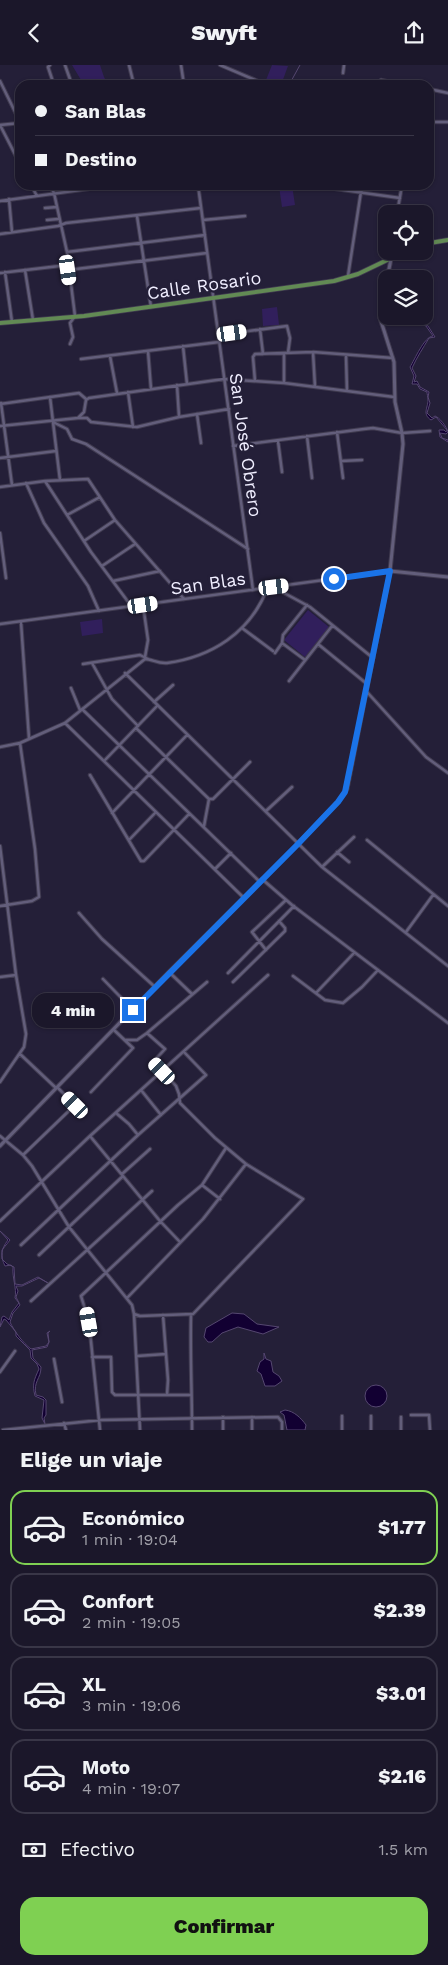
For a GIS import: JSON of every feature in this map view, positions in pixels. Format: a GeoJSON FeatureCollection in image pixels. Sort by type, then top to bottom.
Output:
{"type":"FeatureCollection","features":[{"type":"Feature","properties":{"kind":"main road"},"geometry":{"type":"LineString","coordinates":[[433,242],[448,240]]}},
{"type":"Feature","properties":{"kind":"main road","name":"Calle Rosario"},"geometry":{"type":"LineString","coordinates":[[0,323],[151,307],[348,278],[388,260]]}},
{"type":"Feature","properties":{"kind":"street"},"geometry":{"type":"LineString","coordinates":[[50,65],[48,67],[52,80]]}},
{"type":"Feature","properties":{"kind":"street"},"geometry":{"type":"LineString","coordinates":[[65,65],[70,80]]}},
{"type":"Feature","properties":{"kind":"street"},"geometry":{"type":"LineString","coordinates":[[129,65],[133,80]]}},
{"type":"Feature","properties":{"kind":"street"},"geometry":{"type":"LineString","coordinates":[[181,65],[183,80]]}},
{"type":"Feature","properties":{"kind":"street"},"geometry":{"type":"LineString","coordinates":[[220,65],[255,80]]}},
{"type":"Feature","properties":{"kind":"street"},"geometry":{"type":"LineString","coordinates":[[343,73],[344,65]]}},
{"type":"Feature","properties":{"kind":"street"},"geometry":{"type":"LineString","coordinates":[[0,81],[15,112]]}},
{"type":"Feature","properties":{"kind":"street"},"geometry":{"type":"LineString","coordinates":[[434,90],[448,93]]}},
{"type":"Feature","properties":{"kind":"street"},"geometry":{"type":"LineString","coordinates":[[434,122],[448,122]]}},
{"type":"Feature","properties":{"kind":"street"},"geometry":{"type":"LineString","coordinates":[[15,124],[0,125],[15,154]]}},
{"type":"Feature","properties":{"kind":"street"},"geometry":{"type":"LineString","coordinates":[[34,190],[37,196]]}},
{"type":"Feature","properties":{"kind":"street"},"geometry":{"type":"LineString","coordinates":[[52,190],[67,252],[75,316],[70,323],[73,337],[70,344]]}},
{"type":"Feature","properties":{"kind":"street"},"geometry":{"type":"LineString","coordinates":[[0,201],[79,190]]}},
{"type":"Feature","properties":{"kind":"street","name":"San José Obrero"},"geometry":{"type":"LineString","coordinates":[[199,190],[253,590]]}},
{"type":"Feature","properties":{"kind":"street"},"geometry":{"type":"LineString","coordinates":[[344,190],[400,198]]}},
{"type":"Feature","properties":{"kind":"street"},"geometry":{"type":"LineString","coordinates":[[348,278],[361,190]]}},
{"type":"Feature","properties":{"kind":"street"},"geometry":{"type":"LineString","coordinates":[[399,205],[401,190]]}},
{"type":"Feature","properties":{"kind":"street"},"geometry":{"type":"LineString","coordinates":[[9,199],[12,232]]}},
{"type":"Feature","properties":{"kind":"street"},"geometry":{"type":"LineString","coordinates":[[45,208],[57,207]]}},
{"type":"Feature","properties":{"kind":"street"},"geometry":{"type":"LineString","coordinates":[[0,233],[201,208]]}},
{"type":"Feature","properties":{"kind":"street"},"geometry":{"type":"LineString","coordinates":[[137,216],[151,307]]}},
{"type":"Feature","properties":{"kind":"street"},"geometry":{"type":"LineString","coordinates":[[203,220],[245,216]]}},
{"type":"Feature","properties":{"kind":"street"},"geometry":{"type":"LineString","coordinates":[[48,220],[59,219]]}},
{"type":"Feature","properties":{"kind":"street"},"geometry":{"type":"LineString","coordinates":[[67,252],[205,235]]}},
{"type":"Feature","properties":{"kind":"street"},"geometry":{"type":"LineString","coordinates":[[68,270],[207,253]]}},
{"type":"Feature","properties":{"kind":"street"},"geometry":{"type":"LineString","coordinates":[[0,273],[68,265]]}},
{"type":"Feature","properties":{"kind":"street"},"geometry":{"type":"LineString","coordinates":[[25,270],[33,320]]}},
{"type":"Feature","properties":{"kind":"street"},"geometry":{"type":"LineString","coordinates":[[5,273],[12,322]]}},
{"type":"Feature","properties":{"kind":"street"},"geometry":{"type":"LineString","coordinates":[[0,1146],[169,972],[298,844],[338,802],[345,792],[367,692],[390,571],[402,444],[402,433],[394,397],[393,358],[382,325]]}},
{"type":"Feature","properties":{"kind":"street"},"geometry":{"type":"LineString","coordinates":[[219,335],[287,326],[290,338],[286,353],[284,383]]}},
{"type":"Feature","properties":{"kind":"street"},"geometry":{"type":"LineString","coordinates":[[260,329],[263,354]]}},
{"type":"Feature","properties":{"kind":"street"},"geometry":{"type":"LineString","coordinates":[[80,359],[219,342]]}},
{"type":"Feature","properties":{"kind":"street"},"geometry":{"type":"LineString","coordinates":[[183,346],[188,384]]}},
{"type":"Feature","properties":{"kind":"street"},"geometry":{"type":"LineString","coordinates":[[148,351],[150,389]]}},
{"type":"Feature","properties":{"kind":"street"},"geometry":{"type":"LineString","coordinates":[[255,381],[253,357],[255,354],[313,352],[393,358]]}},
{"type":"Feature","properties":{"kind":"street"},"geometry":{"type":"LineString","coordinates":[[313,352],[315,387]]}},
{"type":"Feature","properties":{"kind":"street"},"geometry":{"type":"LineString","coordinates":[[346,355],[348,391]]}},
{"type":"Feature","properties":{"kind":"street"},"geometry":{"type":"LineString","coordinates":[[110,356],[117,393]]}},
{"type":"Feature","properties":{"kind":"street"},"geometry":{"type":"LineString","coordinates":[[86,399],[224,379],[284,383],[394,397]]}},
{"type":"Feature","properties":{"kind":"street"},"geometry":{"type":"LineString","coordinates":[[178,385],[180,417]]}},
{"type":"Feature","properties":{"kind":"street"},"geometry":{"type":"LineString","coordinates":[[128,392],[134,427]]}},
{"type":"Feature","properties":{"kind":"street"},"geometry":{"type":"LineString","coordinates":[[12,485],[0,403],[79,393],[86,399]]}},
{"type":"Feature","properties":{"kind":"street"},"geometry":{"type":"LineString","coordinates":[[50,396],[60,480]]}},
{"type":"Feature","properties":{"kind":"street"},"geometry":{"type":"LineString","coordinates":[[78,418],[84,412],[86,399]]}},
{"type":"Feature","properties":{"kind":"street"},"geometry":{"type":"LineString","coordinates":[[2,426],[86,418],[91,422],[134,427],[229,409]]}},
{"type":"Feature","properties":{"kind":"street"},"geometry":{"type":"LineString","coordinates":[[197,414],[201,443]]}},
{"type":"Feature","properties":{"kind":"street"},"geometry":{"type":"LineString","coordinates":[[53,421],[67,429],[72,439],[86,444],[248,549]]}},
{"type":"Feature","properties":{"kind":"street"},"geometry":{"type":"LineString","coordinates":[[233,447],[373,428],[402,433],[430,431]]}},
{"type":"Feature","properties":{"kind":"street"},"geometry":{"type":"LineString","coordinates":[[337,432],[343,478]]}},
{"type":"Feature","properties":{"kind":"street"},"geometry":{"type":"LineString","coordinates":[[307,436],[312,478]]}},
{"type":"Feature","properties":{"kind":"street"},"geometry":{"type":"LineString","coordinates":[[278,441],[282,472]]}},
{"type":"Feature","properties":{"kind":"street"},"geometry":{"type":"LineString","coordinates":[[0,458],[56,451]]}},
{"type":"Feature","properties":{"kind":"street"},"geometry":{"type":"LineString","coordinates":[[341,461],[362,460]]}},
{"type":"Feature","properties":{"kind":"street"},"geometry":{"type":"LineString","coordinates":[[0,487],[45,481],[88,479],[115,520],[184,599]]}},
{"type":"Feature","properties":{"kind":"street"},"geometry":{"type":"LineString","coordinates":[[45,481],[84,541],[132,607]]}},
{"type":"Feature","properties":{"kind":"street"},"geometry":{"type":"LineString","coordinates":[[26,483],[44,523],[88,586],[99,611]]}},
{"type":"Feature","properties":{"kind":"street"},"geometry":{"type":"LineString","coordinates":[[67,515],[100,497]]}},
{"type":"Feature","properties":{"kind":"street"},"geometry":{"type":"LineString","coordinates":[[84,541],[115,520]]}},
{"type":"Feature","properties":{"kind":"street"},"geometry":{"type":"LineString","coordinates":[[0,533],[6,578]]}},
{"type":"Feature","properties":{"kind":"street"},"geometry":{"type":"LineString","coordinates":[[102,566],[135,543]]}},
{"type":"Feature","properties":{"kind":"street"},"geometry":{"type":"LineString","coordinates":[[0,567],[4,566]]}},
{"type":"Feature","properties":{"kind":"street"},"geometry":{"type":"LineString","coordinates":[[113,581],[160,571]]}},
{"type":"Feature","properties":{"kind":"street"},"geometry":{"type":"LineString","coordinates":[[390,571],[448,577]]}},
{"type":"Feature","properties":{"kind":"street","name":"San Blas"},"geometry":{"type":"LineString","coordinates":[[0,624],[390,571]]}},
{"type":"Feature","properties":{"kind":"street"},"geometry":{"type":"LineString","coordinates":[[274,587],[306,605],[373,658]]}},
{"type":"Feature","properties":{"kind":"street"},"geometry":{"type":"LineString","coordinates":[[83,664],[140,655],[162,663],[188,659],[226,642],[242,628],[263,599],[267,589]]}},
{"type":"Feature","properties":{"kind":"street"},"geometry":{"type":"LineString","coordinates":[[0,747],[20,743],[65,723],[146,658],[148,640],[143,605]]}},
{"type":"Feature","properties":{"kind":"street"},"geometry":{"type":"LineString","coordinates":[[242,628],[274,652],[282,643],[283,635],[306,605]]}},
{"type":"Feature","properties":{"kind":"street"},"geometry":{"type":"LineString","coordinates":[[21,622],[29,738]]}},
{"type":"Feature","properties":{"kind":"street"},"geometry":{"type":"LineString","coordinates":[[289,681],[332,626]]}},
{"type":"Feature","properties":{"kind":"street"},"geometry":{"type":"LineString","coordinates":[[282,643],[305,661]]}},
{"type":"Feature","properties":{"kind":"street"},"geometry":{"type":"LineString","coordinates":[[318,644],[368,685]]}},
{"type":"Feature","properties":{"kind":"street"},"geometry":{"type":"LineString","coordinates":[[92,663],[105,690],[112,699],[166,757],[209,799]]}},
{"type":"Feature","properties":{"kind":"street"},"geometry":{"type":"LineString","coordinates":[[125,673],[322,867],[448,966]]}},
{"type":"Feature","properties":{"kind":"street"},"geometry":{"type":"LineString","coordinates":[[154,702],[173,685]]}},
{"type":"Feature","properties":{"kind":"street"},"geometry":{"type":"LineString","coordinates":[[70,689],[81,710],[261,881],[448,1023]]}},
{"type":"Feature","properties":{"kind":"street"},"geometry":{"type":"LineString","coordinates":[[367,692],[426,757],[448,773]]}},
{"type":"Feature","properties":{"kind":"street"},"geometry":{"type":"LineString","coordinates":[[104,761],[158,705]]}},
{"type":"Feature","properties":{"kind":"street"},"geometry":{"type":"LineString","coordinates":[[65,723],[244,898]]}},
{"type":"Feature","properties":{"kind":"street"},"geometry":{"type":"LineString","coordinates":[[112,813],[187,735]]}},
{"type":"Feature","properties":{"kind":"street"},"geometry":{"type":"LineString","coordinates":[[0,906],[32,901],[39,897],[32,823],[20,743]]}},
{"type":"Feature","properties":{"kind":"street"},"geometry":{"type":"LineString","coordinates":[[209,799],[212,799],[250,761]]}},
{"type":"Feature","properties":{"kind":"street"},"geometry":{"type":"LineString","coordinates":[[90,775],[142,862],[190,813]]}},
{"type":"Feature","properties":{"kind":"street"},"geometry":{"type":"LineString","coordinates":[[266,811],[292,787]]}},
{"type":"Feature","properties":{"kind":"street"},"geometry":{"type":"LineString","coordinates":[[204,827],[209,799]]}},
{"type":"Feature","properties":{"kind":"street"},"geometry":{"type":"LineString","coordinates":[[129,840],[156,812]]}},
{"type":"Feature","properties":{"kind":"street"},"geometry":{"type":"LineString","coordinates":[[322,867],[354,837]]}},
{"type":"Feature","properties":{"kind":"street"},"geometry":{"type":"LineString","coordinates":[[368,840],[448,905]]}},
{"type":"Feature","properties":{"kind":"street"},"geometry":{"type":"LineString","coordinates":[[0,846],[16,975],[26,1033],[24,1047],[0,1082]]}},
{"type":"Feature","properties":{"kind":"street"},"geometry":{"type":"LineString","coordinates":[[337,852],[349,862]]}},
{"type":"Feature","properties":{"kind":"street"},"geometry":{"type":"LineString","coordinates":[[214,869],[231,853]]}},
{"type":"Feature","properties":{"kind":"street"},"geometry":{"type":"LineString","coordinates":[[406,932],[434,895]]}},
{"type":"Feature","properties":{"kind":"street"},"geometry":{"type":"LineString","coordinates":[[266,950],[252,932],[286,900]]}},
{"type":"Feature","properties":{"kind":"street"},"geometry":{"type":"LineString","coordinates":[[228,973],[294,906]]}},
{"type":"Feature","properties":{"kind":"street"},"geometry":{"type":"LineString","coordinates":[[79,913],[102,939],[155,987]]}},
{"type":"Feature","properties":{"kind":"street"},"geometry":{"type":"LineString","coordinates":[[233,982],[285,931],[285,928],[279,921]]}},
{"type":"Feature","properties":{"kind":"street"},"geometry":{"type":"LineString","coordinates":[[316,993],[354,953]]}},
{"type":"Feature","properties":{"kind":"street"},"geometry":{"type":"LineString","coordinates":[[293,976],[324,1000],[338,1003],[346,1002],[378,970]]}},
{"type":"Feature","properties":{"kind":"street"},"geometry":{"type":"LineString","coordinates":[[169,972],[192,994]]}},
{"type":"Feature","properties":{"kind":"street"},"geometry":{"type":"LineString","coordinates":[[0,977],[16,975]]}},
{"type":"Feature","properties":{"kind":"street"},"geometry":{"type":"LineString","coordinates":[[0,1221],[42,1180],[268,975]]}},
{"type":"Feature","properties":{"kind":"street"},"geometry":{"type":"LineString","coordinates":[[103,979],[133,1010]]}},
{"type":"Feature","properties":{"kind":"street"},"geometry":{"type":"LineString","coordinates":[[125,1040],[137,1040],[147,1033],[207,982]]}},
{"type":"Feature","properties":{"kind":"street"},"geometry":{"type":"LineString","coordinates":[[91,1092],[133,1048],[114,1030]]}},
{"type":"Feature","properties":{"kind":"street"},"geometry":{"type":"LineString","coordinates":[[147,1033],[165,1049],[154,1061],[178,1091],[179,1100],[206,1129],[246,1164],[303,1199],[192,1314],[190,1395],[192,1430]]}},
{"type":"Feature","properties":{"kind":"street"},"geometry":{"type":"LineString","coordinates":[[20,1245],[58,1208],[206,1075],[184,1052]]}},
{"type":"Feature","properties":{"kind":"street"},"geometry":{"type":"LineString","coordinates":[[19,1054],[75,1105],[23,1155]]}},
{"type":"Feature","properties":{"kind":"street"},"geometry":{"type":"LineString","coordinates":[[141,1090],[161,1115]]}},
{"type":"Feature","properties":{"kind":"street"},"geometry":{"type":"LineString","coordinates":[[115,1113],[130,1123],[138,1135]]}},
{"type":"Feature","properties":{"kind":"street"},"geometry":{"type":"LineString","coordinates":[[0,1136],[23,1155],[42,1180],[69,1227],[105,1274],[132,1305],[137,1356],[140,1430]]}},
{"type":"Feature","properties":{"kind":"street"},"geometry":{"type":"LineString","coordinates":[[90,1136],[160,1221],[180,1242]]}},
{"type":"Feature","properties":{"kind":"street"},"geometry":{"type":"LineString","coordinates":[[100,1430],[87,1312],[81,1296],[160,1221],[202,1185],[226,1148]]}},
{"type":"Feature","properties":{"kind":"street"},"geometry":{"type":"LineString","coordinates":[[39,1255],[150,1149]]}},
{"type":"Feature","properties":{"kind":"street"},"geometry":{"type":"LineString","coordinates":[[127,1298],[220,1199],[246,1164]]}},
{"type":"Feature","properties":{"kind":"street"},"geometry":{"type":"LineString","coordinates":[[202,1185],[220,1199]]}},
{"type":"Feature","properties":{"kind":"street"},"geometry":{"type":"LineString","coordinates":[[31,1301],[152,1191]]}},
{"type":"Feature","properties":{"kind":"street"},"geometry":{"type":"LineString","coordinates":[[134,1314],[140,1316],[192,1314]]}},
{"type":"Feature","properties":{"kind":"street"},"geometry":{"type":"LineString","coordinates":[[163,1315],[168,1380],[167,1395]]}},
{"type":"Feature","properties":{"kind":"street"},"geometry":{"type":"LineString","coordinates":[[0,1372],[15,1351]]}},
{"type":"Feature","properties":{"kind":"street"},"geometry":{"type":"LineString","coordinates":[[137,1356],[166,1354]]}},
{"type":"Feature","properties":{"kind":"street"},"geometry":{"type":"LineString","coordinates":[[92,1357],[111,1357],[113,1393],[190,1395]]}},
{"type":"Feature","properties":{"kind":"street"},"geometry":{"type":"LineString","coordinates":[[54,1359],[62,1402]]}},
{"type":"Feature","properties":{"kind":"street"},"geometry":{"type":"LineString","coordinates":[[411,1415],[429,1415],[430,1430]]}},
{"type":"Feature","properties":{"kind":"street"},"geometry":{"type":"LineString","coordinates":[[342,1416],[342,1430]]}},
{"type":"Feature","properties":{"kind":"street"},"geometry":{"type":"LineString","coordinates":[[371,1416],[371,1430]]}},
{"type":"Feature","properties":{"kind":"street"},"geometry":{"type":"LineString","coordinates":[[223,1417],[223,1430]]}},
{"type":"Feature","properties":{"kind":"street"},"geometry":{"type":"LineString","coordinates":[[252,1417],[252,1430]]}},
{"type":"Feature","properties":{"kind":"street"},"geometry":{"type":"LineString","coordinates":[[3,1430],[98,1420],[278,1417],[282,1422],[282,1430]]}},
{"type":"Feature","properties":{"kind":"street"},"geometry":{"type":"LineString","coordinates":[[401,1417],[401,1430]]}},
{"type":"Feature","properties":{"kind":"street"},"geometry":{"type":"LineString","coordinates":[[64,1423],[66,1430]]}},
{"type":"Feature","properties":{"kind":"shaded area"},"geometry":{"type":"Polygon","coordinates":[[[72,65],[100,65],[106,80],[81,80],[72,65]]]}},
{"type":"Feature","properties":{"kind":"shaded area"},"geometry":{"type":"Polygon","coordinates":[[[272,65],[288,66],[283,80],[266,80],[272,65]]]}},
{"type":"Feature","properties":{"kind":"shaded area"},"geometry":{"type":"Polygon","coordinates":[[[280,190],[293,190],[295,205],[282,207],[280,190]]]}},
{"type":"Feature","properties":{"kind":"shaded area"},"geometry":{"type":"Polygon","coordinates":[[[277,307],[279,325],[263,326],[262,309],[277,307]]]}},
{"type":"Feature","properties":{"kind":"shaded area"},"geometry":{"type":"Polygon","coordinates":[[[424,325],[428,326],[435,337],[429,338],[412,368],[416,376],[414,382],[417,381],[420,387],[429,392],[430,403],[427,413],[432,418],[435,416],[441,420],[447,430],[436,417],[431,420],[428,418],[426,411],[427,392],[420,389],[417,384],[412,384],[414,376],[410,367],[423,344],[426,340],[430,337],[433,336],[424,325]]]}},
{"type":"Feature","properties":{"kind":"shaded area"},"geometry":{"type":"Polygon","coordinates":[[[439,430],[446,432],[447,430],[446,434],[440,433],[442,438],[448,440],[448,442],[440,437],[439,430]]]}},
{"type":"Feature","properties":{"kind":"shaded area"},"geometry":{"type":"Polygon","coordinates":[[[308,610],[329,627],[305,657],[284,640],[308,610]]]}},
{"type":"Feature","properties":{"kind":"shaded area"},"geometry":{"type":"Polygon","coordinates":[[[102,619],[103,633],[82,636],[80,622],[102,619]]]}},
{"type":"Feature","properties":{"kind":"shaded area"},"geometry":{"type":"Polygon","coordinates":[[[0,1231],[10,1240],[3,1249],[8,1240],[0,1231]]]}},
{"type":"Feature","properties":{"kind":"shaded area"},"geometry":{"type":"Polygon","coordinates":[[[12,1266],[14,1267],[15,1284],[22,1285],[38,1277],[48,1283],[39,1278],[22,1286],[16,1286],[18,1291],[16,1297],[19,1303],[15,1298],[12,1266]]]}},
{"type":"Feature","properties":{"kind":"shaded area"},"geometry":{"type":"Polygon","coordinates":[[[19,1303],[20,1305],[13,1313],[10,1322],[15,1330],[4,1319],[0,1327],[2,1317],[4,1316],[9,1320],[12,1312],[19,1303]]]}},
{"type":"Feature","properties":{"kind":"shaded area"},"geometry":{"type":"Polygon","coordinates":[[[232,1313],[244,1314],[257,1324],[279,1327],[263,1334],[238,1327],[222,1333],[212,1342],[208,1342],[204,1337],[206,1328],[232,1313]]]}},
{"type":"Feature","properties":{"kind":"shaded area"},"geometry":{"type":"Polygon","coordinates":[[[16,1332],[31,1349],[46,1346],[49,1342],[47,1347],[32,1350],[33,1358],[41,1367],[35,1390],[36,1395],[46,1400],[45,1424],[42,1418],[44,1400],[35,1396],[34,1388],[39,1369],[31,1358],[30,1350],[16,1336],[16,1332]]]}},
{"type":"Feature","properties":{"kind":"shaded area"},"geometry":{"type":"Polygon","coordinates":[[[264,1353],[266,1359],[271,1361],[273,1372],[282,1381],[275,1386],[265,1386],[261,1374],[257,1371],[260,1362],[264,1359],[264,1353]]]}},
{"type":"Feature","properties":{"kind":"shaded area"},"geometry":{"type":"Polygon","coordinates":[[[376,1385],[384,1388],[387,1396],[384,1404],[376,1407],[368,1404],[365,1396],[368,1388],[376,1385]]]}},
{"type":"Feature","properties":{"kind":"shaded area"},"geometry":{"type":"Polygon","coordinates":[[[285,1410],[300,1417],[306,1425],[305,1430],[287,1430],[284,1415],[280,1412],[285,1410]]]}},
{"type":"Feature","properties":{"kind":"waterway"},"geometry":{"type":"LineString","coordinates":[[292,80],[300,65]]}},
{"type":"Feature","properties":{"kind":"route"},"geometry":{"type":"LineString","coordinates":[[133,1010],[298,844],[341,799],[347,789],[390,571],[334,579]]}}]}
